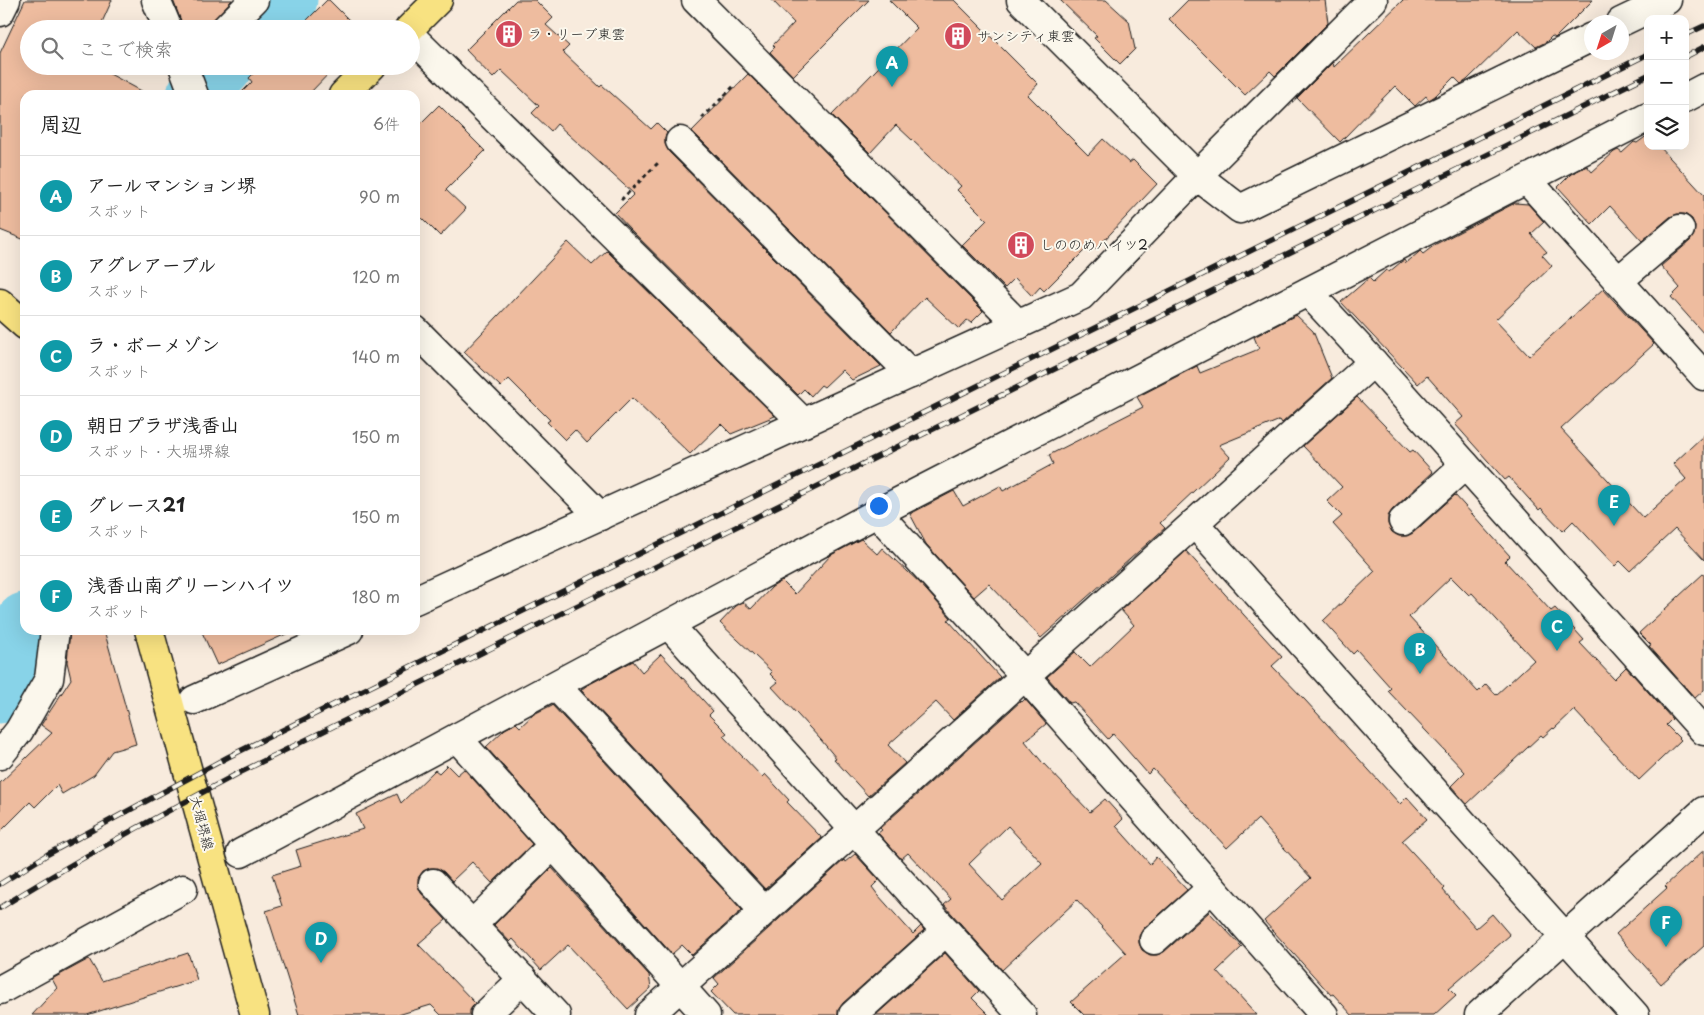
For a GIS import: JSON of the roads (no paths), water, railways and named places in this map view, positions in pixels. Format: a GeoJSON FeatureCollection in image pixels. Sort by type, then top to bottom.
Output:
{"type":"FeatureCollection","features":[{"type":"Feature","properties":{"kind":"main road"},"geometry":{"type":"LineString","coordinates":[[419,20],[438,0]]}},
{"type":"Feature","properties":{"kind":"main road"},"geometry":{"type":"LineString","coordinates":[[348,90],[363,75]]}},
{"type":"Feature","properties":{"kind":"main road"},"geometry":{"type":"LineString","coordinates":[[0,303],[20,321]]}},
{"type":"Feature","properties":{"kind":"main road","name":"大堀堺線"},"geometry":{"type":"LineString","coordinates":[[150,635],[255,1015]]}},
{"type":"Feature","properties":{"kind":"street"},"geometry":{"type":"LineString","coordinates":[[0,12],[6,0]]}},
{"type":"Feature","properties":{"kind":"street"},"geometry":{"type":"LineString","coordinates":[[156,0],[164,20]]}},
{"type":"Feature","properties":{"kind":"street"},"geometry":{"type":"LineString","coordinates":[[234,20],[254,0]]}},
{"type":"Feature","properties":{"kind":"street"},"geometry":{"type":"LineString","coordinates":[[696,0],[1019,325]]}},
{"type":"Feature","properties":{"kind":"street"},"geometry":{"type":"LineString","coordinates":[[1021,0],[1197,176],[1240,208],[1584,41]]}},
{"type":"Feature","properties":{"kind":"street"},"geometry":{"type":"LineString","coordinates":[[1629,17],[1653,3]]}},
{"type":"Feature","properties":{"kind":"street"},"geometry":{"type":"LineString","coordinates":[[420,598],[1081,296],[1361,4]]}},
{"type":"Feature","properties":{"kind":"street"},"geometry":{"type":"LineString","coordinates":[[420,45],[804,423]]}},
{"type":"Feature","properties":{"kind":"street"},"geometry":{"type":"LineString","coordinates":[[1689,96],[1704,88]]}},
{"type":"Feature","properties":{"kind":"street"},"geometry":{"type":"LineString","coordinates":[[241,853],[877,514],[1644,119]]}},
{"type":"Feature","properties":{"kind":"street"},"geometry":{"type":"LineString","coordinates":[[680,141],[911,374]]}},
{"type":"Feature","properties":{"kind":"street"},"geometry":{"type":"LineString","coordinates":[[1527,180],[1618,280],[1700,364]]}},
{"type":"Feature","properties":{"kind":"street"},"geometry":{"type":"LineString","coordinates":[[1618,280],[1680,229]]}},
{"type":"Feature","properties":{"kind":"street"},"geometry":{"type":"LineString","coordinates":[[1308,292],[1704,731]]}},
{"type":"Feature","properties":{"kind":"street"},"geometry":{"type":"LineString","coordinates":[[420,339],[600,516]]}},
{"type":"Feature","properties":{"kind":"street"},"geometry":{"type":"LineString","coordinates":[[649,1015],[1373,362]]}},
{"type":"Feature","properties":{"kind":"street"},"geometry":{"type":"LineString","coordinates":[[1402,521],[1465,465]]}},
{"type":"Feature","properties":{"kind":"street"},"geometry":{"type":"LineString","coordinates":[[877,514],[1025,676],[1324,1015]]}},
{"type":"Feature","properties":{"kind":"street"},"geometry":{"type":"LineString","coordinates":[[1194,523],[1635,1015]]}},
{"type":"Feature","properties":{"kind":"street"},"geometry":{"type":"LineString","coordinates":[[669,625],[1022,1015]]}},
{"type":"Feature","properties":{"kind":"street"},"geometry":{"type":"LineString","coordinates":[[0,755],[18,731],[49,679],[54,635]]}},
{"type":"Feature","properties":{"kind":"street"},"geometry":{"type":"LineString","coordinates":[[194,700],[338,635]]}},
{"type":"Feature","properties":{"kind":"street"},"geometry":{"type":"LineString","coordinates":[[556,686],[764,911]]}},
{"type":"Feature","properties":{"kind":"street"},"geometry":{"type":"LineString","coordinates":[[457,738],[706,1015]]}},
{"type":"Feature","properties":{"kind":"street"},"geometry":{"type":"LineString","coordinates":[[1479,1015],[1704,811]]}},
{"type":"Feature","properties":{"kind":"street"},"geometry":{"type":"LineString","coordinates":[[472,925],[552,845]]}},
{"type":"Feature","properties":{"kind":"street"},"geometry":{"type":"LineString","coordinates":[[433,883],[556,1015]]}},
{"type":"Feature","properties":{"kind":"street"},"geometry":{"type":"LineString","coordinates":[[0,990],[183,888]]}},
{"type":"Feature","properties":{"kind":"street"},"geometry":{"type":"LineString","coordinates":[[1154,940],[1212,888]]}},
{"type":"Feature","properties":{"kind":"street"},"geometry":{"type":"LineString","coordinates":[[853,1015],[946,931]]}},
{"type":"Feature","properties":{"kind":"street"},"geometry":{"type":"LineString","coordinates":[[485,1015],[523,979]]}},
{"type":"Feature","properties":{"kind":"waterway"},"geometry":{"type":"LineString","coordinates":[[269,20],[288,0]]}},
{"type":"Feature","properties":{"kind":"waterway"},"geometry":{"type":"LineString","coordinates":[[201,90],[215,75]]}},
{"type":"Feature","properties":{"kind":"waterway"},"geometry":{"type":"LineString","coordinates":[[0,694],[22,642],[23,635]]}},
{"type":"Feature","properties":{"kind":"railway"},"geometry":{"type":"LineString","coordinates":[[1689,33],[1704,26]]}},
{"type":"Feature","properties":{"kind":"railway"},"geometry":{"type":"LineString","coordinates":[[1689,55],[1704,47]]}},
{"type":"Feature","properties":{"kind":"railway"},"geometry":{"type":"LineString","coordinates":[[0,884],[48,854],[228,757],[1644,56]]}},
{"type":"Feature","properties":{"kind":"railway"},"geometry":{"type":"LineString","coordinates":[[0,908],[88,855],[237,774],[1644,77]]}},
{"type":"Feature","properties":{"kind":"place","name":"ラ・リーブ東雲"},"geometry":{"type":"Point","coordinates":[509,34]}},
{"type":"Feature","properties":{"kind":"place","name":"サンシティ東雲"},"geometry":{"type":"Point","coordinates":[958,36]}},
{"type":"Feature","properties":{"kind":"place","name":"アールマンション堺"},"geometry":{"type":"Point","coordinates":[892,87]}},
{"type":"Feature","properties":{"kind":"place","name":"しののめハイツ2"},"geometry":{"type":"Point","coordinates":[1021,245]}},
{"type":"Feature","properties":{"kind":"place","name":"グレース21"},"geometry":{"type":"Point","coordinates":[1614,526]}},
{"type":"Feature","properties":{"kind":"place","name":"ラ・ボーメゾン"},"geometry":{"type":"Point","coordinates":[1557,651]}},
{"type":"Feature","properties":{"kind":"place","name":"アグレアーブル"},"geometry":{"type":"Point","coordinates":[1420,674]}},
{"type":"Feature","properties":{"kind":"place","name":"浅香山南グリーンハイツ"},"geometry":{"type":"Point","coordinates":[1666,947]}},
{"type":"Feature","properties":{"kind":"place","name":"朝日プラザ浅香山"},"geometry":{"type":"Point","coordinates":[321,963]}}]}
